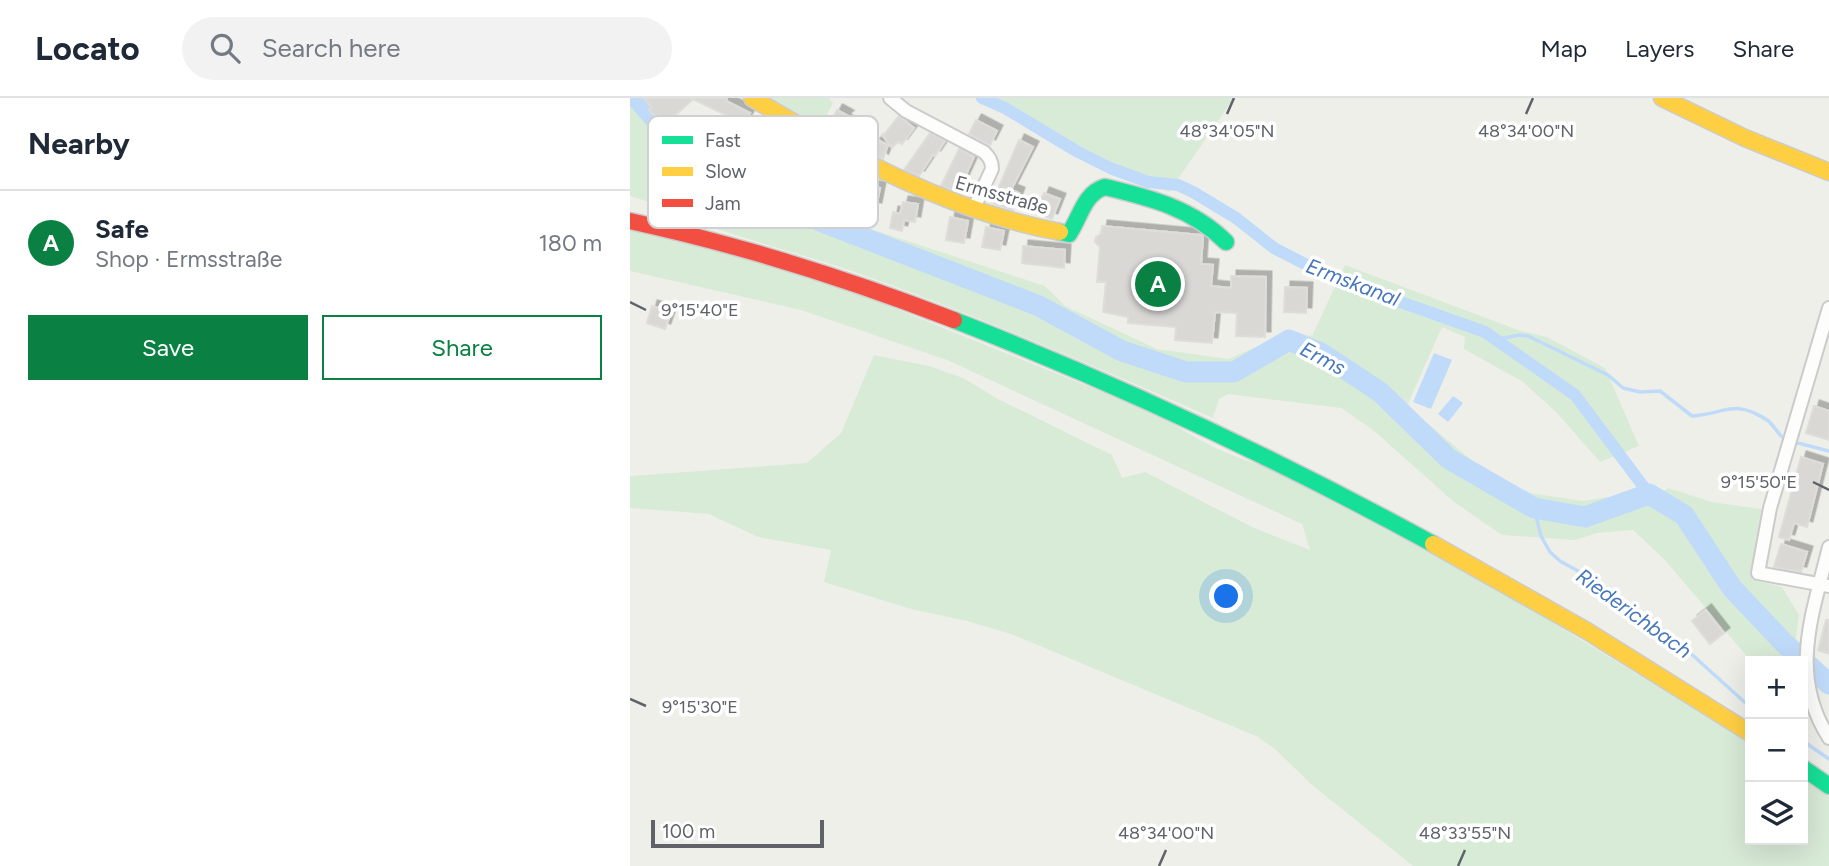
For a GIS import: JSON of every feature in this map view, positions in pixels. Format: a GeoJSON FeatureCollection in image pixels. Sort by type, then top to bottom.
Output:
{"type":"FeatureCollection","features":[{"type":"Feature","properties":{"kind":"main road","name":"Ermsstraße"},"geometry":{"type":"LineString","coordinates":[[752,98],[783,116]]}},
{"type":"Feature","properties":{"kind":"main road"},"geometry":{"type":"LineString","coordinates":[[1662,98],[1717,126],[1829,172]]}},
{"type":"Feature","properties":{"kind":"main road","name":"Ermsstraße"},"geometry":{"type":"LineString","coordinates":[[878,170],[943,200],[1069,234],[1076,226],[1091,194],[1097,188],[1105,187],[1174,206],[1208,224],[1226,242]]}},
{"type":"Feature","properties":{"kind":"main road"},"geometry":{"type":"LineString","coordinates":[[630,221],[648,225]]}},
{"type":"Feature","properties":{"kind":"main road"},"geometry":{"type":"LineString","coordinates":[[659,228],[746,249],[870,289],[1026,350],[1153,405],[1306,478],[1442,548],[1640,663],[1745,730]]}},
{"type":"Feature","properties":{"kind":"main road"},"geometry":{"type":"LineString","coordinates":[[1808,771],[1829,786]]}},
{"type":"Feature","properties":{"kind":"street"},"geometry":{"type":"LineString","coordinates":[[890,98],[906,111],[989,157],[992,169],[973,210]]}},
{"type":"Feature","properties":{"kind":"street"},"geometry":{"type":"LineString","coordinates":[[1824,585],[1758,573],[1770,508],[1829,307]]}},
{"type":"Feature","properties":{"kind":"street"},"geometry":{"type":"LineString","coordinates":[[1829,547],[1824,585],[1807,635],[1808,690],[1829,738]]}},
{"type":"Feature","properties":{"kind":"green space"},"geometry":{"type":"Polygon","coordinates":[[[630,98],[638,98],[654,116],[648,116],[648,202],[630,196],[630,98]]]}},
{"type":"Feature","properties":{"kind":"green space"},"geometry":{"type":"Polygon","coordinates":[[[766,98],[829,98],[833,103],[826,116],[796,116],[766,98]]]}},
{"type":"Feature","properties":{"kind":"green space"},"geometry":{"type":"Polygon","coordinates":[[[987,98],[1234,98],[1169,192],[1002,109],[987,98]]]}},
{"type":"Feature","properties":{"kind":"green space"},"geometry":{"type":"Polygon","coordinates":[[[630,228],[697,243],[854,292],[1162,416],[1211,446],[1264,466],[1493,586],[1745,740],[1745,845],[1808,845],[1808,782],[1829,797],[1829,866],[1413,866],[1312,785],[1275,749],[1258,737],[1011,634],[911,609],[824,582],[831,550],[758,537],[709,514],[630,508],[630,476],[807,463],[841,433],[874,355],[929,366],[963,378],[998,399],[1112,455],[1122,478],[1145,472],[1254,528],[1310,550],[1302,524],[947,360],[801,310],[630,271],[630,228]]]}},
{"type":"Feature","properties":{"kind":"green space"},"geometry":{"type":"Polygon","coordinates":[[[714,228],[868,228],[1045,286],[1065,306],[1157,349],[1228,359],[1288,333],[1312,336],[1345,265],[1518,330],[1547,337],[1605,368],[1639,446],[1600,462],[1556,412],[1523,382],[1464,349],[1465,337],[1442,327],[1407,406],[1488,474],[1530,493],[1583,501],[1622,495],[1638,507],[1668,488],[1712,502],[1767,510],[1755,580],[1782,587],[1799,615],[1794,656],[1747,656],[1664,559],[1633,530],[1597,533],[1575,540],[1502,535],[1454,502],[1373,430],[1341,408],[1228,394],[1219,399],[1213,418],[1048,347],[835,266],[714,228]]]}},
{"type":"Feature","properties":{"kind":"water"},"geometry":{"type":"Polygon","coordinates":[[[1434,353],[1452,360],[1431,409],[1413,402],[1434,353]]]}},
{"type":"Feature","properties":{"kind":"water"},"geometry":{"type":"Polygon","coordinates":[[[1453,396],[1463,403],[1448,422],[1438,414],[1453,396]]]}},
{"type":"Feature","properties":{"kind":"building"},"geometry":{"type":"Polygon","coordinates":[[[644,98],[727,98],[726,101],[750,113],[748,116],[728,116],[693,99],[674,116],[655,116],[649,110],[652,108],[644,98]]]}},
{"type":"Feature","properties":{"kind":"building"},"geometry":{"type":"Polygon","coordinates":[[[837,110],[848,116],[834,116],[837,110]]]}},
{"type":"Feature","properties":{"kind":"building"},"geometry":{"type":"Polygon","coordinates":[[[899,116],[914,128],[902,144],[898,141],[892,148],[883,136],[899,116]]]}},
{"type":"Feature","properties":{"kind":"building"},"geometry":{"type":"Polygon","coordinates":[[[976,120],[997,131],[990,145],[969,134],[976,120]]]}},
{"type":"Feature","properties":{"kind":"building"},"geometry":{"type":"Polygon","coordinates":[[[930,133],[945,141],[935,156],[933,155],[919,176],[904,170],[930,133]]]}},
{"type":"Feature","properties":{"kind":"building"},"geometry":{"type":"Polygon","coordinates":[[[878,140],[888,145],[883,159],[878,156],[878,140]]]}},
{"type":"Feature","properties":{"kind":"building"},"geometry":{"type":"Polygon","coordinates":[[[1019,140],[1033,147],[1011,190],[1019,193],[1013,210],[992,203],[1019,140]]]}},
{"type":"Feature","properties":{"kind":"building"},"geometry":{"type":"Polygon","coordinates":[[[959,149],[974,157],[958,192],[941,186],[959,149]]]}},
{"type":"Feature","properties":{"kind":"building"},"geometry":{"type":"Polygon","coordinates":[[[1044,193],[1060,199],[1052,219],[1036,213],[1044,193]]]}},
{"type":"Feature","properties":{"kind":"building"},"geometry":{"type":"Polygon","coordinates":[[[903,202],[918,204],[915,222],[904,220],[902,231],[890,228],[893,212],[900,214],[903,202]]]}},
{"type":"Feature","properties":{"kind":"building"},"geometry":{"type":"Polygon","coordinates":[[[950,217],[968,221],[964,243],[946,240],[950,217]]]}},
{"type":"Feature","properties":{"kind":"building"},"geometry":{"type":"Polygon","coordinates":[[[1102,226],[1203,236],[1201,264],[1213,265],[1211,286],[1231,288],[1231,276],[1266,277],[1265,337],[1236,336],[1237,313],[1215,312],[1212,343],[1175,340],[1176,327],[1128,323],[1128,317],[1103,312],[1106,282],[1097,282],[1100,247],[1095,242],[1096,237],[1101,234],[1102,226]]]}},
{"type":"Feature","properties":{"kind":"building"},"geometry":{"type":"Polygon","coordinates":[[[986,227],[1004,231],[1000,250],[982,247],[986,227]]]}},
{"type":"Feature","properties":{"kind":"building"},"geometry":{"type":"Polygon","coordinates":[[[1023,246],[1065,250],[1064,268],[1022,263],[1023,246]]]}},
{"type":"Feature","properties":{"kind":"building"},"geometry":{"type":"Polygon","coordinates":[[[1285,287],[1307,288],[1306,313],[1284,312],[1285,287]]]}},
{"type":"Feature","properties":{"kind":"building"},"geometry":{"type":"Polygon","coordinates":[[[652,306],[671,312],[665,329],[647,323],[652,306]]]}},
{"type":"Feature","properties":{"kind":"building"},"geometry":{"type":"Polygon","coordinates":[[[1814,406],[1829,411],[1829,440],[1806,433],[1814,406]]]}},
{"type":"Feature","properties":{"kind":"building"},"geometry":{"type":"Polygon","coordinates":[[[1801,457],[1823,464],[1807,527],[1794,523],[1789,540],[1779,537],[1801,457]]]}},
{"type":"Feature","properties":{"kind":"building"},"geometry":{"type":"Polygon","coordinates":[[[1781,544],[1807,552],[1801,572],[1774,567],[1781,544]]]}},
{"type":"Feature","properties":{"kind":"building"},"geometry":{"type":"Polygon","coordinates":[[[1706,610],[1724,633],[1710,644],[1692,621],[1706,610]]]}},
{"type":"Feature","properties":{"kind":"building"},"geometry":{"type":"Polygon","coordinates":[[[1826,620],[1829,620],[1829,654],[1818,650],[1826,620]]]}},
{"type":"Feature","properties":{"kind":"waterway","name":"Erms"},"geometry":{"type":"LineString","coordinates":[[637,98],[653,116]]}},
{"type":"Feature","properties":{"kind":"waterway","name":"Ermskanal"},"geometry":{"type":"LineString","coordinates":[[982,98],[1005,108],[1110,168],[1148,182],[1178,185],[1193,192],[1236,218],[1274,248],[1305,264],[1350,284],[1485,332],[1575,395],[1649,494]]}},
{"type":"Feature","properties":{"kind":"waterway","name":"Erms"},"geometry":{"type":"LineString","coordinates":[[838,228],[1039,306],[1122,351],[1186,372],[1234,372],[1289,340],[1321,353],[1380,392],[1449,459],[1534,508],[1585,517],[1649,494],[1684,515],[1732,588],[1784,643],[1829,684]]}},
{"type":"Feature","properties":{"kind":"waterway"},"geometry":{"type":"LineString","coordinates":[[1495,340],[1528,336],[1608,375],[1623,388],[1640,392],[1660,391],[1692,416],[1730,409],[1756,413],[1767,420],[1786,440]]}},
{"type":"Feature","properties":{"kind":"waterway"},"geometry":{"type":"LineString","coordinates":[[1794,442],[1829,451]]}},
{"type":"Feature","properties":{"kind":"waterway","name":"Riederichbach"},"geometry":{"type":"LineString","coordinates":[[1534,508],[1541,536],[1550,552],[1560,561],[1598,582],[1667,632],[1745,702]]}},
{"type":"Feature","properties":{"kind":"waterway","name":"Riederichbach"},"geometry":{"type":"LineString","coordinates":[[1808,744],[1829,759]]}},
{"type":"Feature","properties":{"kind":"traffic: fast"},"geometry":{"type":"LineString","coordinates":[[1060,232],[1069,234],[1087,200],[1105,187],[1170,206],[1199,221],[1226,242]]}},
{"type":"Feature","properties":{"kind":"traffic: fast"},"geometry":{"type":"LineString","coordinates":[[954,320],[1197,424],[1433,544]]}},
{"type":"Feature","properties":{"kind":"traffic: fast"},"geometry":{"type":"LineString","coordinates":[[1808,771],[1829,786]]}},
{"type":"Feature","properties":{"kind":"traffic: slow"},"geometry":{"type":"LineString","coordinates":[[752,98],[784,116]]}},
{"type":"Feature","properties":{"kind":"traffic: slow"},"geometry":{"type":"LineString","coordinates":[[1662,98],[1745,138],[1829,172]]}},
{"type":"Feature","properties":{"kind":"traffic: slow"},"geometry":{"type":"LineString","coordinates":[[878,168],[939,196],[978,210],[1018,223],[1060,232]]}},
{"type":"Feature","properties":{"kind":"traffic: slow"},"geometry":{"type":"LineString","coordinates":[[1433,544],[1587,631],[1745,730]]}},
{"type":"Feature","properties":{"kind":"traffic: jam"},"geometry":{"type":"LineString","coordinates":[[630,221],[648,225]]}},
{"type":"Feature","properties":{"kind":"traffic: jam"},"geometry":{"type":"LineString","coordinates":[[659,228],[794,264],[954,320]]}},
{"type":"Feature","properties":{"kind":"place","name":"Safe"},"geometry":{"type":"Point","coordinates":[1158,284]}}]}
